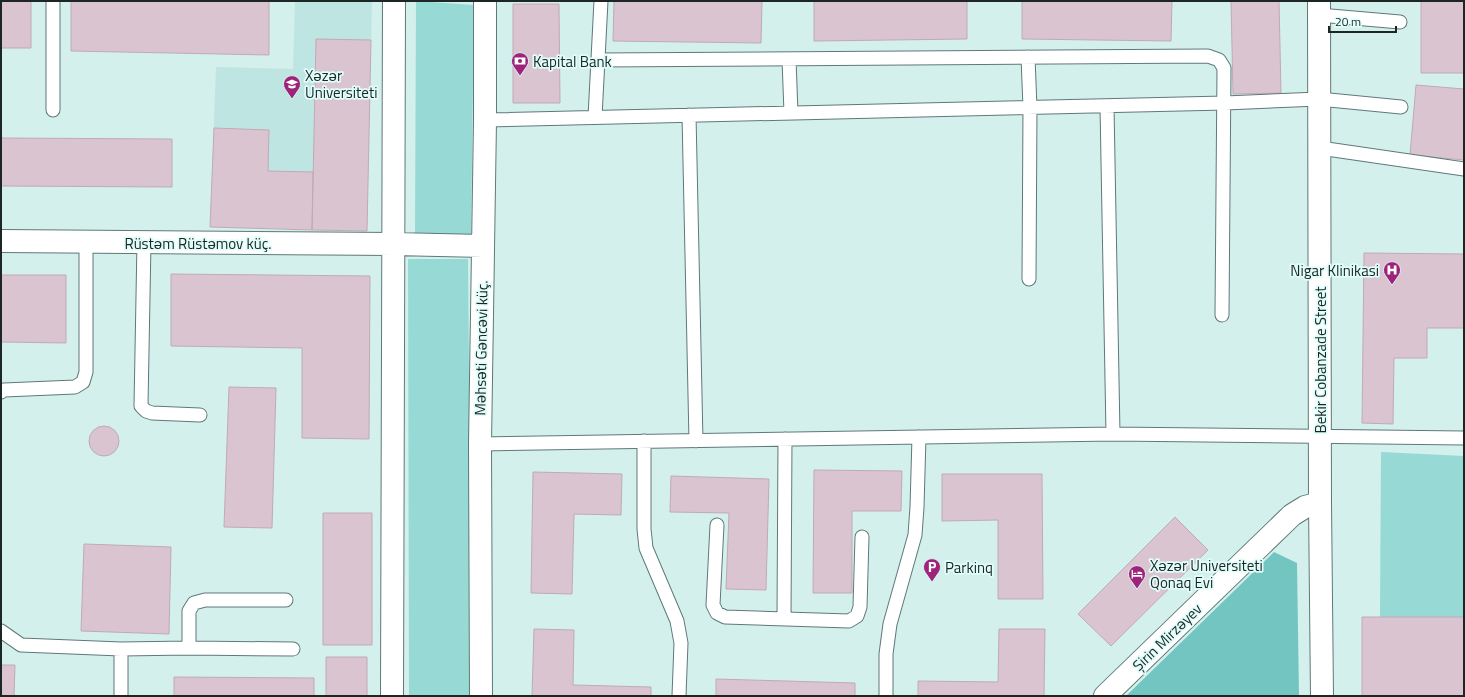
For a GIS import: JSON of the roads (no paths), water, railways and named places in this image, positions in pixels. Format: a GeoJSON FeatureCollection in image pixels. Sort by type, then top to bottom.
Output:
{"type":"FeatureCollection","features":[{"type":"Feature","properties":{"kind":"street","name":"Məhsəti Gəncəvi küç."},"geometry":{"type":"LineString","coordinates":[[481,696],[480,444],[485,120],[485,1]]}},
{"type":"Feature","properties":{"kind":"street"},"geometry":{"type":"LineString","coordinates":[[392,696],[394,2]]}},
{"type":"Feature","properties":{"kind":"street","name":"Bekir Cobanzade Street"},"geometry":{"type":"LineString","coordinates":[[1319,8],[1322,696]]}},
{"type":"Feature","properties":{"kind":"street","name":"Rüstəm Rüstəmov küç."},"geometry":{"type":"LineString","coordinates":[[1,242],[394,244],[483,246]]}},
{"type":"Feature","properties":{"kind":"street","name":"Şirin Mirzəyev"},"geometry":{"type":"LineString","coordinates":[[1106,696],[1292,515],[1304,507],[1320,503]]}},
{"type":"Feature","properties":{"kind":"lane"},"geometry":{"type":"LineString","coordinates":[[53,1],[53,110]]}},
{"type":"Feature","properties":{"kind":"lane"},"geometry":{"type":"LineString","coordinates":[[595,117],[600,1]]}},
{"type":"Feature","properties":{"kind":"lane"},"geometry":{"type":"LineString","coordinates":[[1319,8],[1400,22]]}},
{"type":"Feature","properties":{"kind":"lane"},"geometry":{"type":"LineString","coordinates":[[598,60],[1208,56],[1219,60],[1224,68],[1222,315]]}},
{"type":"Feature","properties":{"kind":"lane"},"geometry":{"type":"LineString","coordinates":[[1028,57],[1030,108],[1029,279]]}},
{"type":"Feature","properties":{"kind":"lane"},"geometry":{"type":"LineString","coordinates":[[789,59],[791,113]]}},
{"type":"Feature","properties":{"kind":"lane"},"geometry":{"type":"LineString","coordinates":[[485,120],[1030,108],[1319,99],[1400,107]]}},
{"type":"Feature","properties":{"kind":"lane"},"geometry":{"type":"LineString","coordinates":[[1107,106],[1113,434]]}},
{"type":"Feature","properties":{"kind":"lane"},"geometry":{"type":"LineString","coordinates":[[688,115],[696,441]]}},
{"type":"Feature","properties":{"kind":"lane"},"geometry":{"type":"LineString","coordinates":[[1320,148],[1464,169]]}},
{"type":"Feature","properties":{"kind":"lane"},"geometry":{"type":"LineString","coordinates":[[1,392],[4,390],[75,387],[83,382],[86,372],[86,242]]}},
{"type":"Feature","properties":{"kind":"lane"},"geometry":{"type":"LineString","coordinates":[[144,242],[141,406],[146,411],[152,413],[200,415]]}},
{"type":"Feature","properties":{"kind":"lane"},"geometry":{"type":"LineString","coordinates":[[480,444],[1113,434],[1464,438]]}},
{"type":"Feature","properties":{"kind":"lane"},"geometry":{"type":"LineString","coordinates":[[886,696],[886,654],[890,624],[915,535],[919,437]]}},
{"type":"Feature","properties":{"kind":"lane"},"geometry":{"type":"LineString","coordinates":[[784,618],[785,439]]}},
{"type":"Feature","properties":{"kind":"lane"},"geometry":{"type":"LineString","coordinates":[[644,442],[644,529],[646,548],[677,621],[681,643],[680,696]]}},
{"type":"Feature","properties":{"kind":"lane"},"geometry":{"type":"LineString","coordinates":[[717,526],[713,605],[717,613],[725,617],[849,621],[858,616],[860,607],[862,537]]}},
{"type":"Feature","properties":{"kind":"lane"},"geometry":{"type":"LineString","coordinates":[[189,648],[189,611],[194,603],[205,600],[286,600]]}},
{"type":"Feature","properties":{"kind":"lane"},"geometry":{"type":"LineString","coordinates":[[1,631],[21,645],[121,649],[293,649]]}},
{"type":"Feature","properties":{"kind":"lane"},"geometry":{"type":"LineString","coordinates":[[121,649],[121,696]]}},
{"type":"Feature","properties":{"kind":"place","name":"Kapital Bank"},"geometry":{"type":"Point","coordinates":[520,76]}},
{"type":"Feature","properties":{"kind":"place","name":"Xəzər Universiteti"},"geometry":{"type":"Point","coordinates":[292,99]}},
{"type":"Feature","properties":{"kind":"place","name":"Nigar Klinikasi"},"geometry":{"type":"Point","coordinates":[1392,285]}},
{"type":"Feature","properties":{"kind":"place","name":"Parkinq"},"geometry":{"type":"Point","coordinates":[932,582]}},
{"type":"Feature","properties":{"kind":"place","name":"Xəzər Universiteti Qonaq Evi"},"geometry":{"type":"Point","coordinates":[1137,589]}}]}
